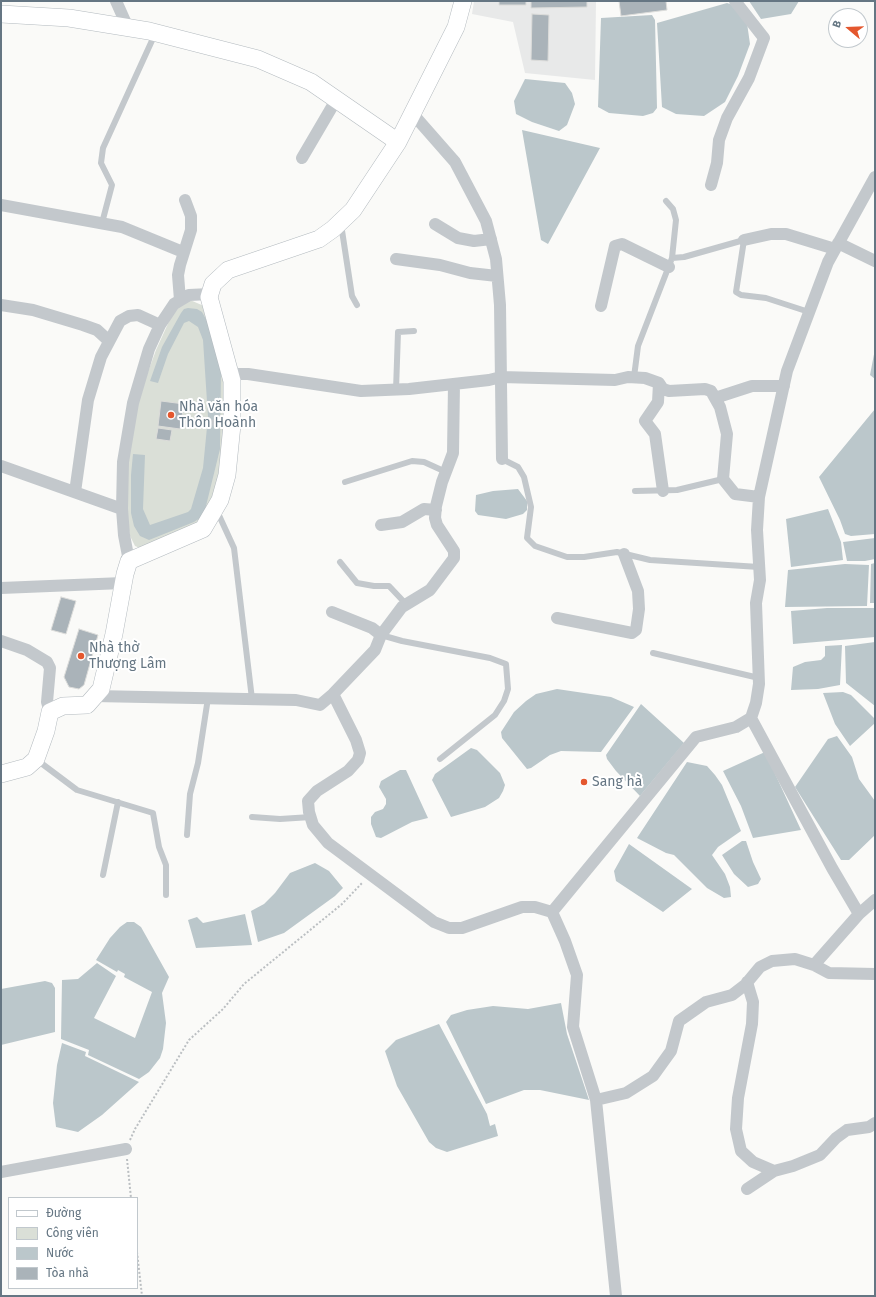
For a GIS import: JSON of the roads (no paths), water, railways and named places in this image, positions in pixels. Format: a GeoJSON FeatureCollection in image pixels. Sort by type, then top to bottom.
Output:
{"type":"FeatureCollection","features":[{"type":"Feature","properties":{"kind":"street"},"geometry":{"type":"LineString","coordinates":[[116,1],[128,28]]}},
{"type":"Feature","properties":{"kind":"street"},"geometry":{"type":"LineString","coordinates":[[129,561],[202,529],[216,509],[220,500],[227,475],[228,424],[232,381],[209,297],[213,284],[228,270],[319,240],[353,210],[398,142],[456,27],[462,1]]}},
{"type":"Feature","properties":{"kind":"street"},"geometry":{"type":"LineString","coordinates":[[711,185],[717,163],[719,140],[727,118],[749,78],[764,38],[735,1]]}},
{"type":"Feature","properties":{"kind":"street"},"geometry":{"type":"LineString","coordinates":[[1,14],[69,18],[128,28],[156,33],[258,59],[310,82],[398,142]]}},
{"type":"Feature","properties":{"kind":"street"},"geometry":{"type":"LineString","coordinates":[[302,158],[336,100]]}},
{"type":"Feature","properties":{"kind":"street"},"geometry":{"type":"LineString","coordinates":[[412,113],[455,162],[486,221],[491,239],[496,259],[500,305],[502,459]]}},
{"type":"Feature","properties":{"kind":"street"},"geometry":{"type":"LineString","coordinates":[[552,912],[696,737],[736,727],[751,718],[756,703],[759,678],[756,603],[760,580],[757,530],[759,497],[784,386],[809,312],[836,246],[875,177]]}},
{"type":"Feature","properties":{"kind":"street"},"geometry":{"type":"LineString","coordinates":[[180,300],[178,275],[183,252],[191,230],[191,216],[186,200]]}},
{"type":"Feature","properties":{"kind":"street"},"geometry":{"type":"LineString","coordinates":[[1,205],[122,227],[183,252]]}},
{"type":"Feature","properties":{"kind":"street"},"geometry":{"type":"LineString","coordinates":[[435,224],[458,238],[474,241],[491,239]]}},
{"type":"Feature","properties":{"kind":"street"},"geometry":{"type":"LineString","coordinates":[[744,240],[771,234],[786,234],[836,246],[875,261]]}},
{"type":"Feature","properties":{"kind":"street"},"geometry":{"type":"LineString","coordinates":[[601,306],[615,246],[622,244],[671,262]]}},
{"type":"Feature","properties":{"kind":"street"},"geometry":{"type":"LineString","coordinates":[[396,259],[440,265],[470,273],[497,276]]}},
{"type":"Feature","properties":{"kind":"street"},"geometry":{"type":"LineString","coordinates":[[50,712],[63,706],[87,705],[101,689],[129,561],[124,534],[122,509],[123,462],[133,403],[149,349],[160,325],[174,304],[189,295],[210,294]]}},
{"type":"Feature","properties":{"kind":"street"},"geometry":{"type":"LineString","coordinates":[[1,305],[33,310],[83,325],[97,330],[110,341]]}},
{"type":"Feature","properties":{"kind":"street"},"geometry":{"type":"LineString","coordinates":[[75,492],[88,400],[101,357],[120,321],[129,316],[138,315],[160,325]]}},
{"type":"Feature","properties":{"kind":"street"},"geometry":{"type":"LineString","coordinates":[[230,374],[248,374],[361,392],[454,384],[501,377],[615,380],[634,377],[645,378],[660,383],[663,389],[669,391],[705,389],[711,391],[720,407],[727,434],[723,479],[735,494],[759,497]]}},
{"type":"Feature","properties":{"kind":"street"},"geometry":{"type":"LineString","coordinates":[[660,383],[658,402],[645,421],[655,434],[662,491]]}},
{"type":"Feature","properties":{"kind":"street"},"geometry":{"type":"LineString","coordinates":[[94,696],[296,700],[320,705],[333,694],[375,650],[381,635],[402,607],[430,590],[454,558],[454,551],[438,525],[436,510],[442,482],[453,453],[454,384]]}},
{"type":"Feature","properties":{"kind":"street"},"geometry":{"type":"LineString","coordinates":[[715,398],[752,386],[784,386]]}},
{"type":"Feature","properties":{"kind":"street"},"geometry":{"type":"LineString","coordinates":[[1,466],[122,509]]}},
{"type":"Feature","properties":{"kind":"street"},"geometry":{"type":"LineString","coordinates":[[380,525],[402,522],[424,509],[436,510]]}},
{"type":"Feature","properties":{"kind":"street"},"geometry":{"type":"LineString","coordinates":[[557,618],[632,633],[636,630],[639,609],[638,591],[624,554]]}},
{"type":"Feature","properties":{"kind":"street"},"geometry":{"type":"LineString","coordinates":[[1,588],[123,583]]}},
{"type":"Feature","properties":{"kind":"street"},"geometry":{"type":"LineString","coordinates":[[332,612],[372,628],[381,635]]}},
{"type":"Feature","properties":{"kind":"street"},"geometry":{"type":"LineString","coordinates":[[1,641],[27,650],[47,662],[50,668],[47,702],[50,712],[46,731],[36,759],[27,767],[1,774]]}},
{"type":"Feature","properties":{"kind":"street"},"geometry":{"type":"LineString","coordinates":[[333,694],[356,740],[360,753],[358,760],[348,771],[318,791],[308,801],[313,825],[328,843],[434,922],[449,928],[462,928],[522,907],[535,907],[552,912],[565,941],[577,975],[573,1027],[596,1100],[616,1296]]}},
{"type":"Feature","properties":{"kind":"street"},"geometry":{"type":"LineString","coordinates":[[751,718],[832,868],[859,914]]}},
{"type":"Feature","properties":{"kind":"street"},"geometry":{"type":"LineString","coordinates":[[814,965],[859,914],[875,900]]}},
{"type":"Feature","properties":{"kind":"street"},"geometry":{"type":"LineString","coordinates":[[596,1100],[626,1093],[653,1076],[671,1050],[679,1022],[706,1002],[732,995],[747,982],[760,967],[772,961],[795,959],[814,965],[829,973],[875,974]]}},
{"type":"Feature","properties":{"kind":"street"},"geometry":{"type":"LineString","coordinates":[[747,982],[753,1002],[752,1024],[738,1098],[736,1129],[741,1151],[753,1162],[774,1171]]}},
{"type":"Feature","properties":{"kind":"street"},"geometry":{"type":"LineString","coordinates":[[747,1189],[774,1171],[793,1166],[820,1155],[847,1130],[869,1127],[875,1123]]}},
{"type":"Feature","properties":{"kind":"street"},"geometry":{"type":"LineString","coordinates":[[1,1172],[126,1149]]}},
{"type":"Feature","properties":{"kind":"lane"},"geometry":{"type":"LineString","coordinates":[[102,223],[112,185],[101,163],[103,148],[156,33]]}},
{"type":"Feature","properties":{"kind":"lane"},"geometry":{"type":"LineString","coordinates":[[634,377],[638,346],[671,262],[676,220],[673,209],[666,201]]}},
{"type":"Feature","properties":{"kind":"lane"},"geometry":{"type":"LineString","coordinates":[[340,222],[352,296],[357,305]]}},
{"type":"Feature","properties":{"kind":"lane"},"geometry":{"type":"LineString","coordinates":[[671,262],[744,240],[736,292],[741,295],[766,298],[809,312]]}},
{"type":"Feature","properties":{"kind":"lane"},"geometry":{"type":"LineString","coordinates":[[396,390],[398,332],[414,331]]}},
{"type":"Feature","properties":{"kind":"lane"},"geometry":{"type":"LineString","coordinates":[[208,422],[228,424]]}},
{"type":"Feature","properties":{"kind":"lane"},"geometry":{"type":"LineString","coordinates":[[502,459],[518,467],[524,477],[531,508],[527,538],[535,546],[567,557],[584,557],[617,552],[650,560],[759,567]]}},
{"type":"Feature","properties":{"kind":"lane"},"geometry":{"type":"LineString","coordinates":[[345,482],[412,461],[424,462],[446,472]]}},
{"type":"Feature","properties":{"kind":"lane"},"geometry":{"type":"LineString","coordinates":[[636,491],[677,490],[723,479]]}},
{"type":"Feature","properties":{"kind":"lane"},"geometry":{"type":"LineString","coordinates":[[216,509],[234,548],[252,699]]}},
{"type":"Feature","properties":{"kind":"lane"},"geometry":{"type":"LineString","coordinates":[[340,562],[357,583],[389,586],[406,604]]}},
{"type":"Feature","properties":{"kind":"lane"},"geometry":{"type":"LineString","coordinates":[[381,635],[402,641],[490,658],[506,664],[508,689],[504,701],[495,715],[440,760]]}},
{"type":"Feature","properties":{"kind":"lane"},"geometry":{"type":"LineString","coordinates":[[653,652],[759,678]]}},
{"type":"Feature","properties":{"kind":"lane"},"geometry":{"type":"LineString","coordinates":[[187,835],[190,794],[198,763],[208,698]]}},
{"type":"Feature","properties":{"kind":"lane"},"geometry":{"type":"LineString","coordinates":[[36,759],[77,790],[152,813],[159,847],[166,865],[166,895]]}},
{"type":"Feature","properties":{"kind":"lane"},"geometry":{"type":"LineString","coordinates":[[103,875],[118,802]]}},
{"type":"Feature","properties":{"kind":"lane"},"geometry":{"type":"LineString","coordinates":[[252,817],[280,819],[311,818]]}},
{"type":"Feature","properties":{"kind":"water"},"geometry":{"type":"Polygon","coordinates":[[[749,1],[799,1],[791,14],[761,19],[749,1]]]}},
{"type":"Feature","properties":{"kind":"water"},"geometry":{"type":"Polygon","coordinates":[[[727,3],[733,5],[747,23],[750,44],[738,76],[725,102],[704,116],[676,114],[662,107],[657,23],[727,3]]]}},
{"type":"Feature","properties":{"kind":"water"},"geometry":{"type":"Polygon","coordinates":[[[652,15],[655,20],[657,108],[653,113],[643,116],[609,113],[598,107],[601,18],[652,15]]]}},
{"type":"Feature","properties":{"kind":"water"},"geometry":{"type":"Polygon","coordinates":[[[525,79],[565,83],[572,93],[575,104],[567,125],[559,131],[532,122],[516,114],[514,101],[525,79]]]}},
{"type":"Feature","properties":{"kind":"water"},"geometry":{"type":"Polygon","coordinates":[[[522,130],[600,148],[548,244],[541,240],[522,130]]]}},
{"type":"Feature","properties":{"kind":"water"},"geometry":{"type":"Polygon","coordinates":[[[184,309],[197,309],[202,312],[207,321],[221,370],[220,449],[205,510],[200,518],[194,522],[149,540],[140,536],[134,526],[131,513],[131,475],[133,454],[145,455],[143,509],[150,525],[188,512],[191,509],[203,468],[208,417],[203,340],[198,327],[189,321],[184,323],[168,354],[158,383],[150,381],[162,347],[181,313],[184,309]]]}},
{"type":"Feature","properties":{"kind":"water"},"geometry":{"type":"Polygon","coordinates":[[[875,349],[875,379],[870,375],[875,349]]]}},
{"type":"Feature","properties":{"kind":"water"},"geometry":{"type":"Polygon","coordinates":[[[875,409],[875,534],[851,536],[845,534],[840,520],[819,477],[875,409]]]}},
{"type":"Feature","properties":{"kind":"water"},"geometry":{"type":"Polygon","coordinates":[[[518,489],[527,501],[527,510],[523,514],[506,519],[478,515],[475,511],[476,495],[493,491],[518,489]]]}},
{"type":"Feature","properties":{"kind":"water"},"geometry":{"type":"Polygon","coordinates":[[[828,509],[841,542],[843,560],[791,567],[786,519],[828,509]]]}},
{"type":"Feature","properties":{"kind":"water"},"geometry":{"type":"Polygon","coordinates":[[[875,538],[875,559],[865,561],[847,561],[843,542],[875,538]]]}},
{"type":"Feature","properties":{"kind":"water"},"geometry":{"type":"Polygon","coordinates":[[[875,563],[875,603],[870,603],[871,564],[875,563]]]}},
{"type":"Feature","properties":{"kind":"water"},"geometry":{"type":"Polygon","coordinates":[[[845,564],[869,565],[867,606],[785,607],[788,570],[845,564]]]}},
{"type":"Feature","properties":{"kind":"water"},"geometry":{"type":"Polygon","coordinates":[[[827,608],[875,608],[875,637],[793,644],[791,611],[827,608]]]}},
{"type":"Feature","properties":{"kind":"water"},"geometry":{"type":"Polygon","coordinates":[[[875,642],[875,706],[846,683],[845,646],[875,642]]]}},
{"type":"Feature","properties":{"kind":"water"},"geometry":{"type":"Polygon","coordinates":[[[842,645],[840,685],[818,689],[791,690],[793,667],[805,662],[821,660],[825,656],[825,646],[842,645]]]}},
{"type":"Feature","properties":{"kind":"water"},"geometry":{"type":"Polygon","coordinates":[[[557,689],[611,697],[634,707],[601,752],[561,751],[550,755],[531,768],[527,769],[502,738],[501,732],[514,712],[526,701],[536,694],[557,689]]]}},
{"type":"Feature","properties":{"kind":"water"},"geometry":{"type":"Polygon","coordinates":[[[843,692],[851,695],[875,719],[875,723],[850,746],[835,724],[823,693],[843,692]]]}},
{"type":"Feature","properties":{"kind":"water"},"geometry":{"type":"Polygon","coordinates":[[[641,704],[684,743],[640,796],[616,771],[607,759],[606,755],[641,704]]]}},
{"type":"Feature","properties":{"kind":"water"},"geometry":{"type":"Polygon","coordinates":[[[837,736],[852,757],[859,779],[875,801],[875,835],[849,860],[841,860],[795,787],[828,739],[837,736]]]}},
{"type":"Feature","properties":{"kind":"water"},"geometry":{"type":"Polygon","coordinates":[[[471,748],[477,750],[500,773],[505,785],[499,798],[485,807],[451,817],[432,780],[435,774],[471,748]]]}},
{"type":"Feature","properties":{"kind":"water"},"geometry":{"type":"Polygon","coordinates":[[[765,752],[801,830],[753,838],[741,806],[723,771],[765,752]]]}},
{"type":"Feature","properties":{"kind":"water"},"geometry":{"type":"Polygon","coordinates":[[[687,762],[707,766],[715,775],[722,785],[741,831],[718,847],[712,855],[725,874],[730,887],[731,897],[724,898],[707,888],[674,855],[666,853],[637,838],[687,762]]]}},
{"type":"Feature","properties":{"kind":"water"},"geometry":{"type":"Polygon","coordinates":[[[400,770],[406,770],[428,818],[412,822],[381,838],[376,837],[371,824],[371,817],[375,812],[383,809],[386,804],[386,799],[379,787],[381,781],[400,770]]]}},
{"type":"Feature","properties":{"kind":"water"},"geometry":{"type":"Polygon","coordinates":[[[742,841],[746,841],[761,879],[758,884],[748,887],[734,874],[722,855],[742,841]]]}},
{"type":"Feature","properties":{"kind":"water"},"geometry":{"type":"Polygon","coordinates":[[[629,844],[692,889],[663,912],[616,881],[614,871],[629,844]]]}},
{"type":"Feature","properties":{"kind":"water"},"geometry":{"type":"Polygon","coordinates":[[[315,863],[329,871],[343,888],[335,896],[284,933],[258,942],[251,911],[264,904],[275,893],[290,873],[315,863]]]}},
{"type":"Feature","properties":{"kind":"water"},"geometry":{"type":"Polygon","coordinates":[[[245,914],[252,945],[196,948],[188,920],[197,917],[203,923],[245,914]]]}},
{"type":"Feature","properties":{"kind":"water"},"geometry":{"type":"Polygon","coordinates":[[[127,922],[134,922],[141,927],[169,977],[162,993],[166,1023],[163,1049],[160,1058],[149,1072],[139,1079],[88,1055],[89,1050],[61,1039],[62,980],[78,979],[97,963],[116,976],[94,1018],[135,1038],[152,992],[124,977],[125,974],[118,970],[117,972],[96,960],[110,938],[127,922]]]}},
{"type":"Feature","properties":{"kind":"water"},"geometry":{"type":"Polygon","coordinates":[[[45,981],[52,983],[55,988],[55,1032],[1,1045],[1,989],[45,981]]]}},
{"type":"Feature","properties":{"kind":"water"},"geometry":{"type":"Polygon","coordinates":[[[561,1003],[567,1034],[589,1100],[540,1090],[524,1090],[486,1104],[446,1022],[451,1015],[467,1010],[493,1006],[528,1009],[561,1003]]]}},
{"type":"Feature","properties":{"kind":"water"},"geometry":{"type":"Polygon","coordinates":[[[439,1024],[487,1114],[490,1126],[495,1124],[498,1136],[447,1152],[436,1148],[429,1142],[397,1086],[385,1051],[396,1040],[439,1024]]]}},
{"type":"Feature","properties":{"kind":"water"},"geometry":{"type":"Polygon","coordinates":[[[62,1043],[86,1052],[85,1056],[139,1082],[102,1115],[78,1132],[56,1127],[53,1103],[57,1065],[62,1043]]]}},
{"type":"Feature","properties":{"kind":"place","name":"Nhà văn hóa Thôn Hoành"},"geometry":{"type":"Point","coordinates":[171,415]}},
{"type":"Feature","properties":{"kind":"place","name":"Nhà thờ Thượng Lâm"},"geometry":{"type":"Point","coordinates":[81,656]}},
{"type":"Feature","properties":{"kind":"place","name":"Sang hà"},"geometry":{"type":"Point","coordinates":[584,782]}}]}
